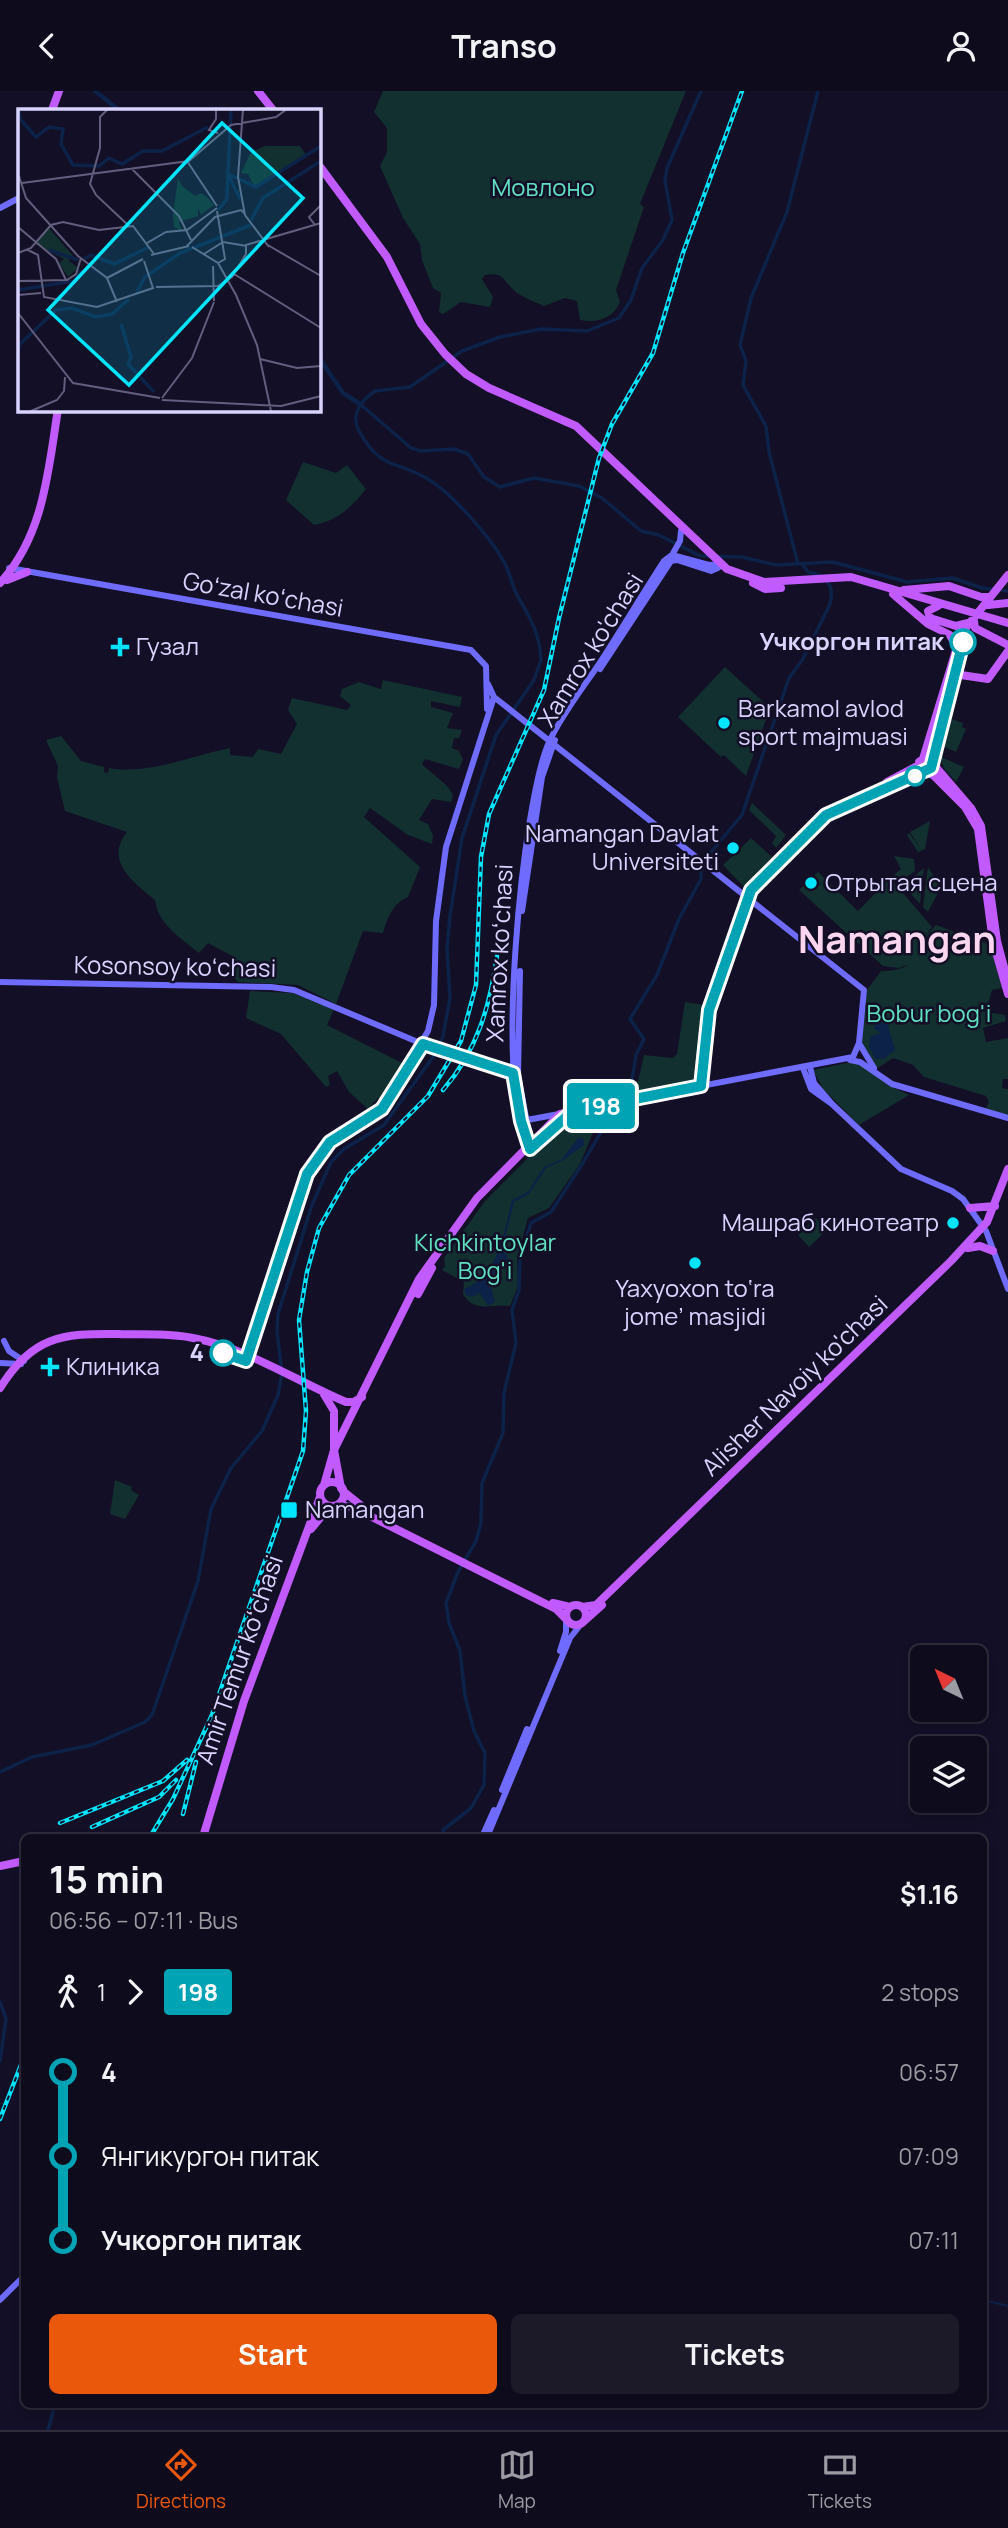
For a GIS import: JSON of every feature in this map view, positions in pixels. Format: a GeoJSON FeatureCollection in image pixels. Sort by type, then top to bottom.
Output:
{"type":"FeatureCollection","features":[{"type":"Feature","properties":{"kind":"main road"},"geometry":{"type":"LineString","coordinates":[[54,108],[59,91]]}},
{"type":"Feature","properties":{"kind":"main road"},"geometry":{"type":"LineString","coordinates":[[260,91],[274,109]]}},
{"type":"Feature","properties":{"kind":"main road"},"geometry":{"type":"LineString","coordinates":[[320,167],[387,267],[422,335],[453,365],[496,395],[574,429],[706,553]]}},
{"type":"Feature","properties":{"kind":"main road"},"geometry":{"type":"LineString","coordinates":[[320,171],[331,182]]}},
{"type":"Feature","properties":{"kind":"main road"},"geometry":{"type":"LineString","coordinates":[[0,208],[18,199]]}},
{"type":"Feature","properties":{"kind":"main road"},"geometry":{"type":"LineString","coordinates":[[453,365],[498,393],[576,426],[718,566]]}},
{"type":"Feature","properties":{"kind":"main road"},"geometry":{"type":"LineString","coordinates":[[0,581],[24,551],[40,515],[56,411]]}},
{"type":"Feature","properties":{"kind":"main road"},"geometry":{"type":"LineString","coordinates":[[10,569],[36,516],[56,411]]}},
{"type":"Feature","properties":{"kind":"main road","name":"Xamrox koʻchasi"},"geometry":{"type":"LineString","coordinates":[[530,1145],[515,1073],[521,877],[538,773],[552,741],[663,563],[680,541],[681,531]]}},
{"type":"Feature","properties":{"kind":"main road"},"geometry":{"type":"LineString","coordinates":[[0,581],[28,572],[24,551]]}},
{"type":"Feature","properties":{"kind":"main road"},"geometry":{"type":"LineString","coordinates":[[674,551],[718,566],[765,589],[828,580],[848,582],[941,605],[1007,626]]}},
{"type":"Feature","properties":{"kind":"main road","name":"Xamrox ko'chasi"},"geometry":{"type":"LineString","coordinates":[[552,741],[668,564],[677,560],[718,566]]}},
{"type":"Feature","properties":{"kind":"main road","name":"Goʻzal koʻchasi"},"geometry":{"type":"LineString","coordinates":[[10,569],[471,650],[486,666],[488,684],[494,697]]}},
{"type":"Feature","properties":{"kind":"main road"},"geometry":{"type":"LineString","coordinates":[[924,763],[968,626],[1006,581]]}},
{"type":"Feature","properties":{"kind":"main road"},"geometry":{"type":"LineString","coordinates":[[890,591],[949,586],[989,601],[1008,603]]}},
{"type":"Feature","properties":{"kind":"main road"},"geometry":{"type":"LineString","coordinates":[[941,605],[940,595],[948,590],[977,600],[979,609]]}},
{"type":"Feature","properties":{"kind":"main road"},"geometry":{"type":"LineString","coordinates":[[890,591],[928,624],[950,635],[956,646]]}},
{"type":"Feature","properties":{"kind":"main road"},"geometry":{"type":"LineString","coordinates":[[924,763],[956,646],[979,609],[989,601]]}},
{"type":"Feature","properties":{"kind":"main road"},"geometry":{"type":"LineString","coordinates":[[941,605],[928,611],[930,618],[956,627],[975,628],[1008,645]]}},
{"type":"Feature","properties":{"kind":"main road"},"geometry":{"type":"LineString","coordinates":[[954,674],[988,679],[1008,651]]}},
{"type":"Feature","properties":{"kind":"main road"},"geometry":{"type":"LineString","coordinates":[[488,684],[488,714]]}},
{"type":"Feature","properties":{"kind":"main road"},"geometry":{"type":"LineString","coordinates":[[249,1356],[307,1174],[330,1142],[382,1109],[423,1044],[434,1012],[436,921],[446,848],[494,697],[864,990],[857,1055],[848,1059],[699,1084],[527,1120]]}},
{"type":"Feature","properties":{"kind":"main road"},"geometry":{"type":"LineString","coordinates":[[488,714],[505,706]]}},
{"type":"Feature","properties":{"kind":"main road"},"geometry":{"type":"LineString","coordinates":[[924,763],[971,808],[981,826],[997,941],[1008,982]]}},
{"type":"Feature","properties":{"kind":"main road"},"geometry":{"type":"LineString","coordinates":[[699,1084],[709,1010],[745,894],[824,809],[924,763],[934,764],[938,775],[965,807],[978,829],[993,941],[1008,994]]}},
{"type":"Feature","properties":{"kind":"main road","name":"Kosonsoy koʻchasi"},"geometry":{"type":"LineString","coordinates":[[0,982],[288,989],[311,996],[430,1048],[515,1073]]}},
{"type":"Feature","properties":{"kind":"main road"},"geometry":{"type":"LineString","coordinates":[[859,1043],[865,1062]]}},
{"type":"Feature","properties":{"kind":"main road"},"geometry":{"type":"LineString","coordinates":[[848,1059],[865,1062],[880,1075],[904,1089],[1008,1118]]}},
{"type":"Feature","properties":{"kind":"main road"},"geometry":{"type":"LineString","coordinates":[[806,1067],[811,1089],[832,1104],[901,1169],[952,1191],[970,1208],[985,1229],[1008,1289]]}},
{"type":"Feature","properties":{"kind":"main road"},"geometry":{"type":"LineString","coordinates":[[515,1073],[527,1120],[530,1145]]}},
{"type":"Feature","properties":{"kind":"main road","name":"Amir Temur koʻchasi"},"geometry":{"type":"LineString","coordinates":[[530,1145],[573,1111]]}},
{"type":"Feature","properties":{"kind":"main road","name":"Amir Temur koʻchasi"},"geometry":{"type":"LineString","coordinates":[[204,1834],[334,1450],[395,1333],[468,1212],[560,1114]]}},
{"type":"Feature","properties":{"kind":"main road","name":"Alisher Navoiy ko'chasi"},"geometry":{"type":"LineString","coordinates":[[582,1623],[864,1354],[968,1248],[985,1229],[1008,1169]]}},
{"type":"Feature","properties":{"kind":"main road"},"geometry":{"type":"LineString","coordinates":[[985,1229],[996,1215],[1008,1185]]}},
{"type":"Feature","properties":{"kind":"main road"},"geometry":{"type":"LineString","coordinates":[[970,1208],[995,1206]]}},
{"type":"Feature","properties":{"kind":"main road","name":"Alisher Navoiy ko'chasi"},"geometry":{"type":"LineString","coordinates":[[582,1607],[595,1605],[635,1568],[985,1229]]}},
{"type":"Feature","properties":{"kind":"main road"},"geometry":{"type":"LineString","coordinates":[[968,1248],[980,1246],[993,1251]]}},
{"type":"Feature","properties":{"kind":"main road","name":"Amir Temur koʻchasi"},"geometry":{"type":"LineString","coordinates":[[337,1460],[395,1333]]}},
{"type":"Feature","properties":{"kind":"main road"},"geometry":{"type":"LineString","coordinates":[[0,1388],[22,1362],[50,1340],[84,1334],[196,1338],[249,1356],[346,1402],[354,1402],[362,1397]]}},
{"type":"Feature","properties":{"kind":"main road"},"geometry":{"type":"LineString","coordinates":[[0,1396],[22,1362],[49,1346],[85,1338],[191,1343],[249,1356]]}},
{"type":"Feature","properties":{"kind":"main road"},"geometry":{"type":"LineString","coordinates":[[4,1341],[7,1349],[22,1362]]}},
{"type":"Feature","properties":{"kind":"main road"},"geometry":{"type":"LineString","coordinates":[[0,1361],[22,1362]]}},
{"type":"Feature","properties":{"kind":"main road"},"geometry":{"type":"LineString","coordinates":[[314,1386],[325,1394],[332,1406],[334,1450],[342,1490]]}},
{"type":"Feature","properties":{"kind":"main road"},"geometry":{"type":"LineString","coordinates":[[324,1485],[335,1483],[363,1507],[464,1562],[555,1604],[582,1607],[586,1615],[570,1638],[485,1834]]}},
{"type":"Feature","properties":{"kind":"main road","name":"Amir Temur koʻchasi"},"geometry":{"type":"LineString","coordinates":[[274,1622],[312,1527],[341,1501],[342,1490]]}},
{"type":"Feature","properties":{"kind":"main road"},"geometry":{"type":"LineString","coordinates":[[320,1497],[334,1505],[352,1507],[464,1562],[556,1609],[573,1625],[582,1623]]}},
{"type":"Feature","properties":{"kind":"main road"},"geometry":{"type":"LineString","coordinates":[[485,1834],[558,1656],[570,1607]]}},
{"type":"Feature","properties":{"kind":"main road","name":"Amir Temur koʻchasi"},"geometry":{"type":"LineString","coordinates":[[209,1834],[231,1752]]}},
{"type":"Feature","properties":{"kind":"main road"},"geometry":{"type":"LineString","coordinates":[[0,1864],[21,1860]]}},
{"type":"Feature","properties":{"kind":"main road"},"geometry":{"type":"LineString","coordinates":[[0,2299],[21,2279]]}},
{"type":"Feature","properties":{"kind":"green space","name":"Мовлоно"},"geometry":{"type":"Polygon","coordinates":[[[383,91],[686,91],[640,204],[644,207],[616,290],[620,302],[617,308],[609,316],[598,320],[580,320],[577,301],[565,298],[544,306],[517,293],[500,276],[492,274],[485,275],[482,279],[493,297],[490,307],[461,302],[443,314],[439,312],[441,293],[433,288],[422,260],[420,244],[403,218],[380,166],[387,152],[387,128],[374,112],[383,91]]]}},
{"type":"Feature","properties":{"kind":"green space"},"geometry":{"type":"Polygon","coordinates":[[[303,462],[336,473],[347,465],[366,489],[343,512],[314,525],[286,500],[303,462]]]}},
{"type":"Feature","properties":{"kind":"green space","name":"Barkamol avlod sport majmuasi"},"geometry":{"type":"Polygon","coordinates":[[[725,667],[770,708],[746,776],[678,717],[725,667]]]}},
{"type":"Feature","properties":{"kind":"green space"},"geometry":{"type":"Polygon","coordinates":[[[383,680],[462,697],[460,707],[431,701],[431,707],[453,713],[447,728],[462,730],[459,738],[454,738],[452,748],[459,751],[463,759],[459,769],[425,759],[422,764],[448,787],[453,795],[451,802],[432,799],[419,820],[428,824],[433,836],[432,844],[408,835],[370,808],[364,817],[420,867],[408,897],[394,907],[383,933],[363,931],[336,1004],[298,985],[238,982],[233,976],[236,964],[232,962],[234,957],[208,943],[199,953],[185,942],[165,924],[155,900],[124,870],[119,852],[127,832],[65,811],[57,777],[58,766],[46,740],[61,736],[81,761],[104,767],[104,772],[108,773],[109,768],[154,767],[230,748],[230,755],[253,757],[258,749],[281,754],[297,724],[288,710],[292,698],[347,710],[351,705],[340,696],[342,689],[359,682],[381,689],[383,680]]]}},
{"type":"Feature","properties":{"kind":"green space"},"geometry":{"type":"Polygon","coordinates":[[[952,719],[963,723],[962,727],[966,729],[956,752],[942,746],[952,719]]]}},
{"type":"Feature","properties":{"kind":"green space"},"geometry":{"type":"Polygon","coordinates":[[[939,756],[964,767],[956,782],[945,770],[939,756]]]}},
{"type":"Feature","properties":{"kind":"green space"},"geometry":{"type":"Polygon","coordinates":[[[752,803],[786,835],[776,848],[772,843],[776,836],[749,810],[752,803]]]}},
{"type":"Feature","properties":{"kind":"green space"},"geometry":{"type":"Polygon","coordinates":[[[930,821],[925,849],[918,852],[907,835],[909,833],[920,848],[910,832],[930,821]]]}},
{"type":"Feature","properties":{"kind":"green space"},"geometry":{"type":"Polygon","coordinates":[[[751,838],[772,857],[744,887],[723,865],[751,838]]]}},
{"type":"Feature","properties":{"kind":"green space"},"geometry":{"type":"Polygon","coordinates":[[[894,856],[914,859],[915,871],[900,882],[894,875],[901,869],[894,856]]]}},
{"type":"Feature","properties":{"kind":"green space"},"geometry":{"type":"Polygon","coordinates":[[[928,867],[941,887],[928,912],[923,907],[928,867]]]}},
{"type":"Feature","properties":{"kind":"green space"},"geometry":{"type":"Polygon","coordinates":[[[924,868],[920,904],[903,885],[924,868]]]}},
{"type":"Feature","properties":{"kind":"green space","name":"Bobur bog'i"},"geometry":{"type":"Polygon","coordinates":[[[818,872],[858,911],[890,878],[932,927],[924,938],[936,925],[990,945],[1002,988],[992,990],[986,1012],[1005,1015],[1006,1021],[983,1028],[986,1042],[1008,1038],[1008,1079],[1003,1079],[1002,1088],[1008,1089],[1008,1115],[986,1109],[989,1102],[986,1096],[924,1077],[913,1065],[893,1058],[876,1069],[862,1046],[867,990],[881,971],[896,970],[909,964],[899,968],[883,966],[799,890],[818,872]]]}},
{"type":"Feature","properties":{"kind":"green space"},"geometry":{"type":"Polygon","coordinates":[[[250,991],[292,993],[334,1009],[327,1025],[404,1064],[382,1102],[378,1098],[368,1109],[349,1092],[337,1071],[328,1076],[330,1085],[326,1087],[281,1034],[246,1018],[250,991]]]}},
{"type":"Feature","properties":{"kind":"green space"},"geometry":{"type":"Polygon","coordinates":[[[685,1002],[704,1005],[695,1081],[629,1094],[638,1081],[644,1055],[673,1058],[677,1054],[685,1002]]]}},
{"type":"Feature","properties":{"kind":"green space"},"geometry":{"type":"Polygon","coordinates":[[[856,1061],[888,1085],[909,1095],[859,1125],[823,1089],[813,1070],[856,1061]]]}},
{"type":"Feature","properties":{"kind":"green space","name":"Kichkintoylar Bog'i"},"geometry":{"type":"Polygon","coordinates":[[[602,1111],[580,1164],[549,1208],[528,1218],[517,1258],[518,1286],[510,1306],[473,1304],[463,1294],[464,1282],[442,1270],[445,1266],[444,1258],[485,1201],[562,1124],[576,1116],[602,1111]]]}},
{"type":"Feature","properties":{"kind":"green space"},"geometry":{"type":"Polygon","coordinates":[[[816,1218],[827,1230],[809,1247],[798,1235],[816,1218]]]}},
{"type":"Feature","properties":{"kind":"green space"},"geometry":{"type":"Polygon","coordinates":[[[115,1480],[132,1487],[131,1490],[139,1495],[125,1519],[110,1514],[115,1480]]]}},
{"type":"Feature","properties":{"kind":"water"},"geometry":{"type":"Polygon","coordinates":[[[885,1015],[895,1050],[884,1059],[875,1059],[869,1047],[870,1037],[880,1033],[873,1027],[885,1015]]]}},
{"type":"Feature","properties":{"kind":"water"},"geometry":{"type":"Polygon","coordinates":[[[578,1138],[584,1139],[584,1145],[562,1161],[546,1168],[529,1194],[514,1202],[503,1246],[508,1260],[490,1282],[495,1302],[488,1306],[480,1293],[472,1297],[466,1295],[464,1289],[485,1274],[498,1251],[512,1200],[528,1192],[544,1167],[562,1159],[578,1138]]]}},
{"type":"Feature","properties":{"kind":"waterway"},"geometry":{"type":"LineString","coordinates":[[95,91],[118,109]]}},
{"type":"Feature","properties":{"kind":"waterway"},"geometry":{"type":"LineString","coordinates":[[0,1772],[32,1757],[92,1745],[145,1722],[152,1715],[198,1581],[211,1509],[231,1468],[262,1431],[278,1395],[282,1373],[277,1332],[278,1314],[312,1205],[331,1162],[344,1149],[384,1125],[438,1050],[443,1036],[450,998],[447,949],[450,916],[462,838],[496,735],[534,680],[541,660],[540,649],[528,614],[497,550],[460,506],[440,488],[420,474],[392,464],[376,454],[359,431],[356,419],[359,408],[375,391],[410,387],[462,351],[500,337],[541,329],[587,331],[619,318],[631,300],[642,268],[663,240],[672,220],[665,181],[667,168],[701,91]]}},
{"type":"Feature","properties":{"kind":"waterway"},"geometry":{"type":"LineString","coordinates":[[798,564],[769,452],[766,426],[743,385],[746,361],[740,345],[751,298],[787,212],[818,91]]}},
{"type":"Feature","properties":{"kind":"waterway"},"geometry":{"type":"LineString","coordinates":[[320,359],[343,393],[360,404]]}},
{"type":"Feature","properties":{"kind":"waterway"},"geometry":{"type":"LineString","coordinates":[[360,404],[411,448],[421,451],[454,449],[468,454],[484,477],[500,487],[534,478],[579,486],[602,498],[641,531],[659,535],[700,556],[742,557],[776,565],[833,562],[907,582],[953,578],[982,588],[1008,591]]}},
{"type":"Feature","properties":{"kind":"waterway"},"geometry":{"type":"LineString","coordinates":[[444,1834],[443,1830],[471,1808],[484,1785],[485,1753],[474,1731],[465,1696],[460,1651],[449,1623],[446,1603],[458,1572],[476,1541],[481,1523],[482,1483],[503,1433],[504,1393],[516,1343],[512,1310],[519,1290],[520,1258],[531,1223],[551,1212],[632,1080],[636,1055],[644,1039],[630,1019],[657,975],[679,919],[701,879],[701,864],[742,815],[789,678],[803,659],[830,604],[831,591],[828,582],[808,572],[802,564]]}},
{"type":"Feature","properties":{"kind":"waterway"},"geometry":{"type":"LineString","coordinates":[[0,2002],[6,2019],[0,2061]]}},
{"type":"Feature","properties":{"kind":"waterway"},"geometry":{"type":"LineString","coordinates":[[987,2301],[1008,2306]]}},
{"type":"Feature","properties":{"kind":"waterway"},"geometry":{"type":"LineString","coordinates":[[48,2430],[54,2408]]}},
{"type":"Feature","properties":{"kind":"railway"},"geometry":{"type":"LineString","coordinates":[[152,1834],[173,1799],[212,1715],[303,1451],[306,1411],[299,1320],[307,1272],[319,1228],[349,1175],[428,1096],[461,1041],[476,985],[481,857],[489,814],[544,690],[599,458],[612,424],[653,353],[683,253],[742,91]]}},
{"type":"Feature","properties":{"kind":"railway"},"geometry":{"type":"LineString","coordinates":[[443,1090],[465,1060],[480,1027],[497,956]]}},
{"type":"Feature","properties":{"kind":"railway"},"geometry":{"type":"LineString","coordinates":[[60,1823],[163,1781],[187,1760]]}},
{"type":"Feature","properties":{"kind":"railway"},"geometry":{"type":"LineString","coordinates":[[183,1814],[196,1762]]}},
{"type":"Feature","properties":{"kind":"railway"},"geometry":{"type":"LineString","coordinates":[[92,1827],[159,1797],[176,1780]]}},
{"type":"Feature","properties":{"kind":"railway"},"geometry":{"type":"LineString","coordinates":[[0,2119],[21,2065]]}},
{"type":"Feature","properties":{"kind":"bus line","name":"198"},"geometry":{"type":"LineString","coordinates":[[223,1353],[246,1361],[302,1187],[318,1156],[330,1142],[382,1109],[423,1044],[513,1073],[521,1121],[530,1149],[573,1111],[701,1086],[709,1010],[751,890],[820,819],[854,801],[931,768],[930,761],[963,642]]}},
{"type":"Feature","properties":{"kind":"place","name":"Учкоргон питак"},"geometry":{"type":"Point","coordinates":[963,642]}},
{"type":"Feature","properties":{"kind":"place","name":"Гузал"},"geometry":{"type":"Point","coordinates":[120,647]}},
{"type":"Feature","properties":{"kind":"place","name":"Barkamol avlod sport majmuasi"},"geometry":{"type":"Point","coordinates":[724,723]}},
{"type":"Feature","properties":{"kind":"place","name":"Namangan Davlat Universiteti"},"geometry":{"type":"Point","coordinates":[733,848]}},
{"type":"Feature","properties":{"kind":"place","name":"Отрытая сцена"},"geometry":{"type":"Point","coordinates":[811,883]}},
{"type":"Feature","properties":{"kind":"place","name":"Машраб кинотеатр"},"geometry":{"type":"Point","coordinates":[953,1223]}},
{"type":"Feature","properties":{"kind":"place","name":"Yaxyoxon to‘ra jome’ masjidi"},"geometry":{"type":"Point","coordinates":[695,1263]}},
{"type":"Feature","properties":{"kind":"place","name":"4"},"geometry":{"type":"Point","coordinates":[223,1353]}},
{"type":"Feature","properties":{"kind":"place","name":"Клиника"},"geometry":{"type":"Point","coordinates":[50,1367]}},
{"type":"Feature","properties":{"kind":"place","name":"Namangan"},"geometry":{"type":"Point","coordinates":[289,1510]}},
{"type":"Feature","properties":{"kind":"district","name":"Namangan"},"geometry":{"type":"Point","coordinates":[897,940]}}]}
